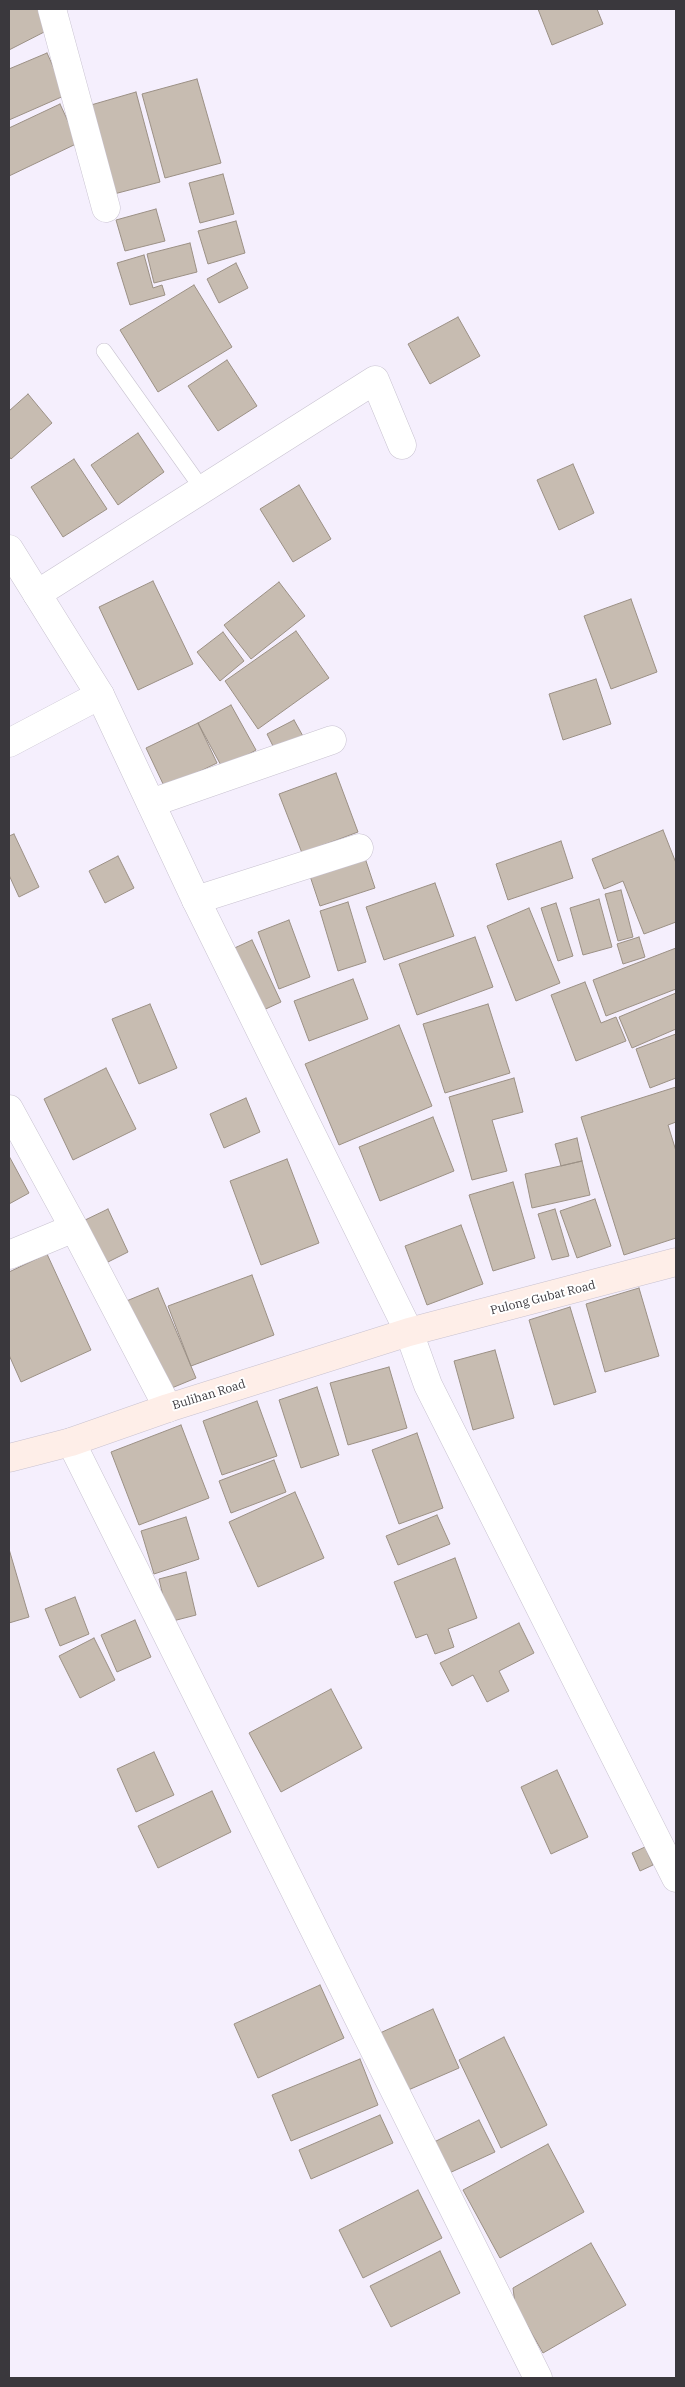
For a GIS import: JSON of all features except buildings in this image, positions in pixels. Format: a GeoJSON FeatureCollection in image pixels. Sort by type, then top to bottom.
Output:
{"type":"FeatureCollection","features":[{"type":"Feature","properties":{"kind":"main road","name":"Pulong Gubat Road"},"geometry":{"type":"LineString","coordinates":[[409,1332],[676,1262]]}},
{"type":"Feature","properties":{"kind":"main road","name":"Bulihan Road"},"geometry":{"type":"LineString","coordinates":[[9,1458],[71,1442],[168,1408],[409,1332]]}},
{"type":"Feature","properties":{"kind":"street"},"geometry":{"type":"LineString","coordinates":[[52,9],[106,208]]}},
{"type":"Feature","properties":{"kind":"street"},"geometry":{"type":"LineString","coordinates":[[37,594],[375,380],[402,445]]}},
{"type":"Feature","properties":{"kind":"street"},"geometry":{"type":"LineString","coordinates":[[9,549],[100,695],[196,900],[409,1332],[428,1385],[676,1878]]}},
{"type":"Feature","properties":{"kind":"street"},"geometry":{"type":"LineString","coordinates":[[9,743],[100,695]]}},
{"type":"Feature","properties":{"kind":"street"},"geometry":{"type":"LineString","coordinates":[[151,803],[332,740]]}},
{"type":"Feature","properties":{"kind":"street"},"geometry":{"type":"LineString","coordinates":[[196,900],[359,848]]}},
{"type":"Feature","properties":{"kind":"street"},"geometry":{"type":"LineString","coordinates":[[9,1109],[74,1228],[168,1408]]}},
{"type":"Feature","properties":{"kind":"street"},"geometry":{"type":"LineString","coordinates":[[9,1255],[74,1228]]}},
{"type":"Feature","properties":{"kind":"street"},"geometry":{"type":"LineString","coordinates":[[71,1442],[538,2378]]}},
{"type":"Feature","properties":{"kind":"lane"},"geometry":{"type":"LineString","coordinates":[[104,351],[203,490]]}}]}
